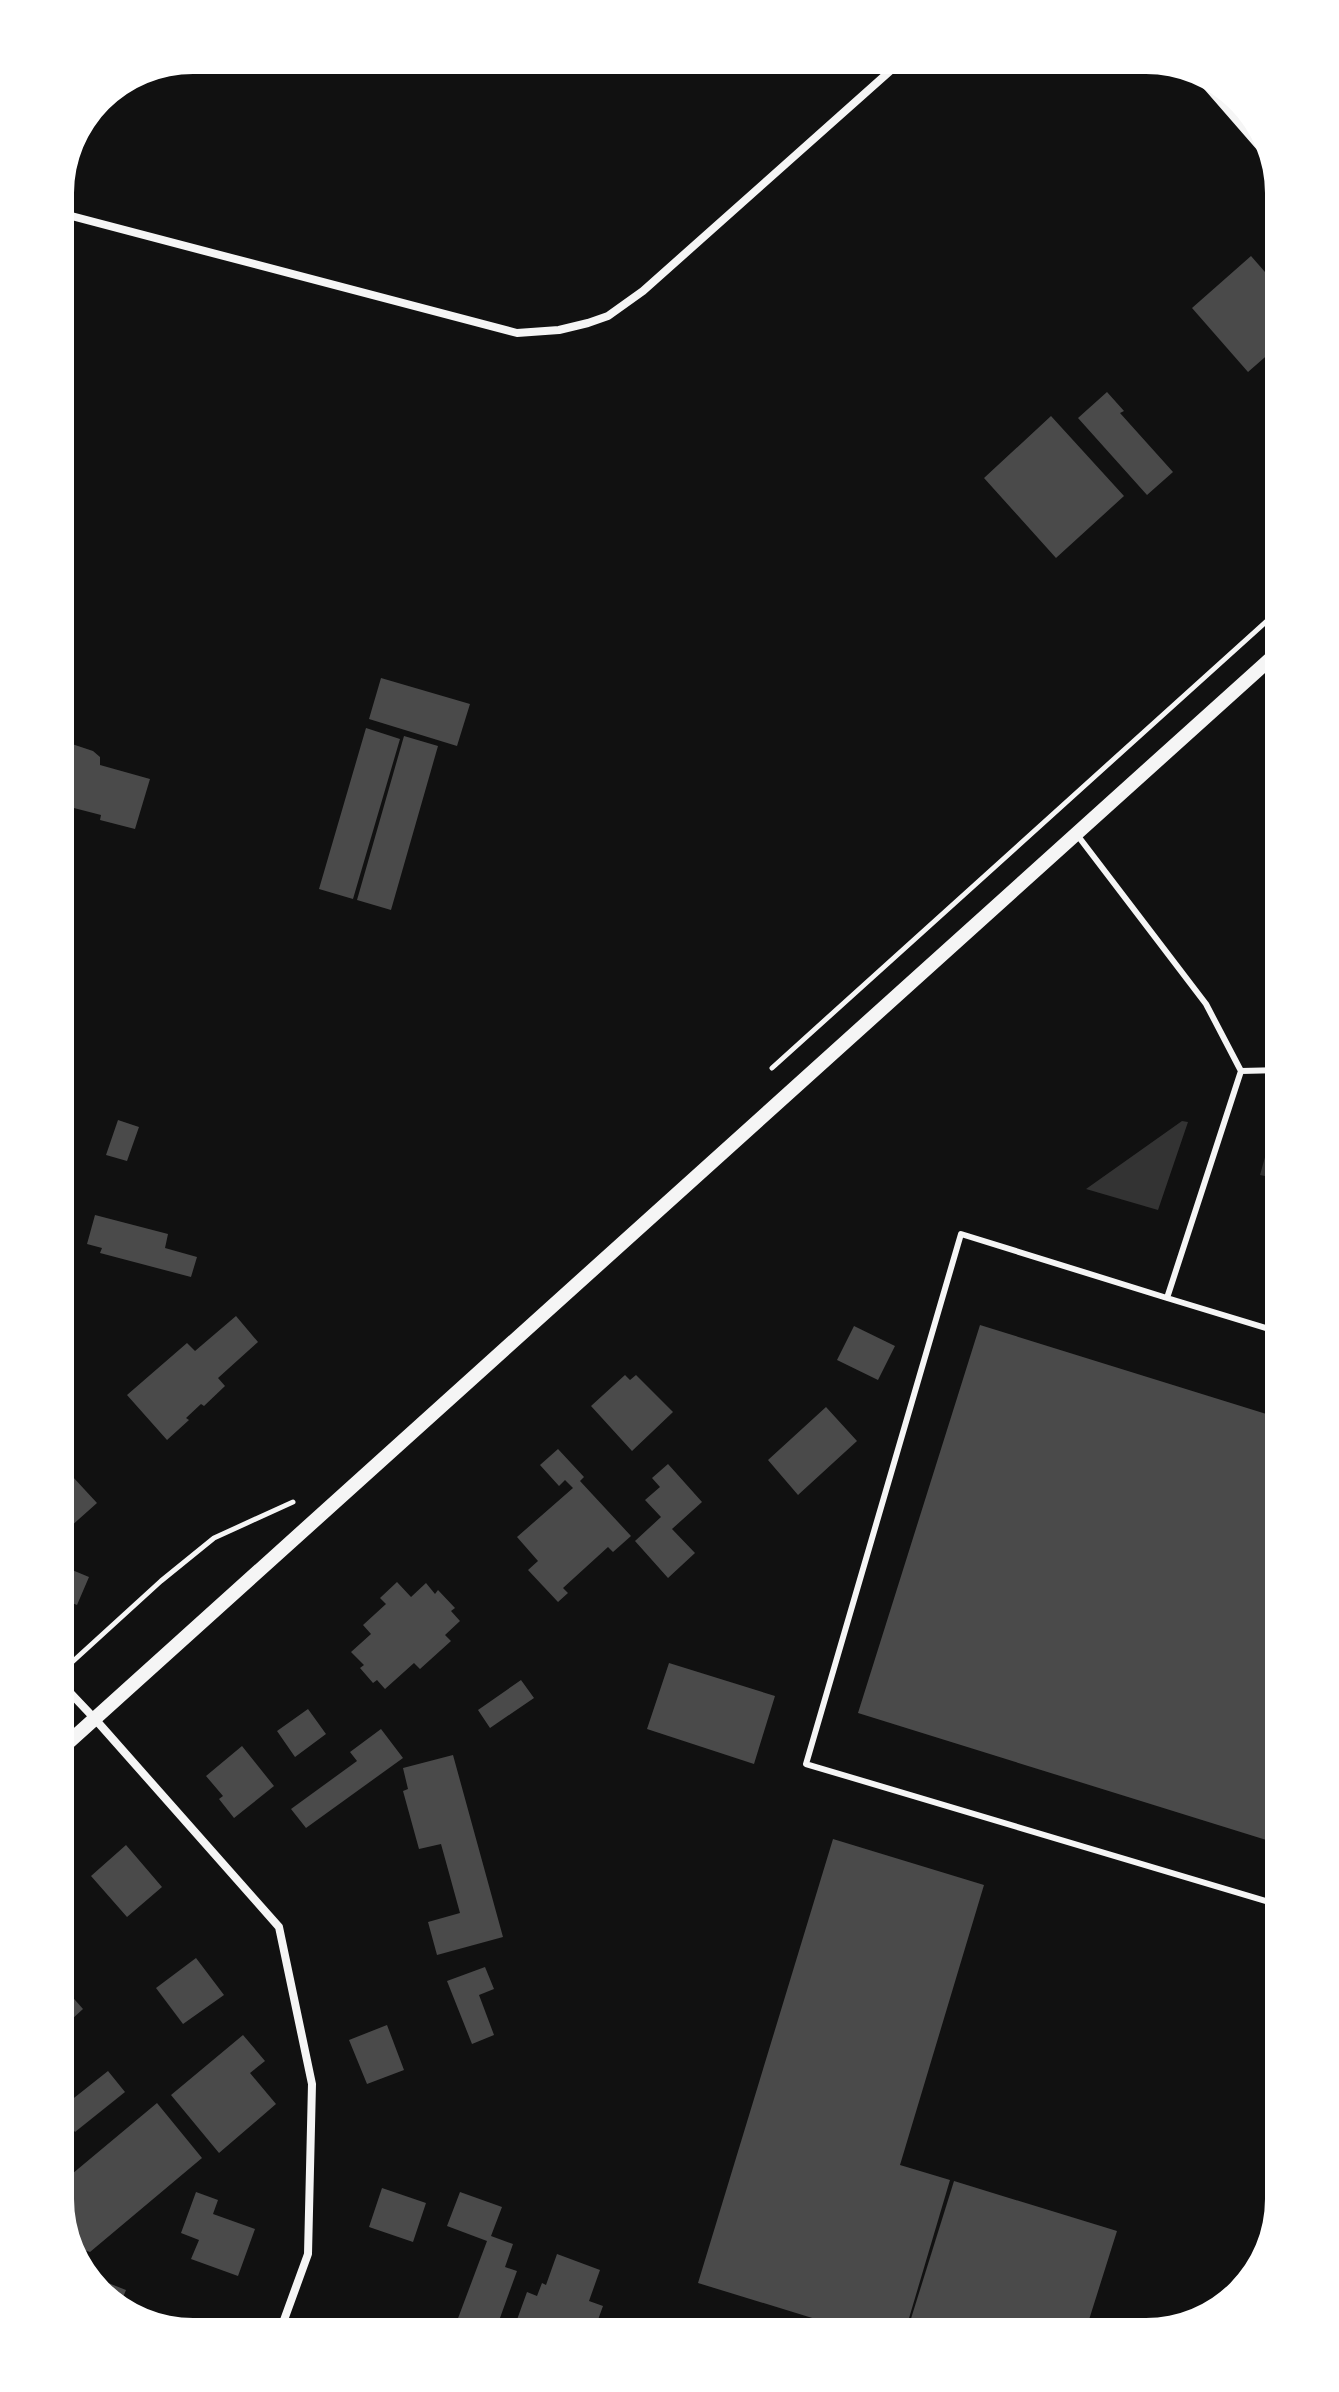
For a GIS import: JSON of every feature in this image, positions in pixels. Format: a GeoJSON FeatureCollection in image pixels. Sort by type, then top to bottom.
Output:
{"type":"FeatureCollection","features":[{"type":"Feature","properties":{"kind":"street"},"geometry":{"type":"LineString","coordinates":[[74,217],[517,333],[559,330],[608,316],[643,291],[887,74]]}},
{"type":"Feature","properties":{"kind":"street"},"geometry":{"type":"LineString","coordinates":[[1219,99],[1250,135]]}},
{"type":"Feature","properties":{"kind":"street"},"geometry":{"type":"LineString","coordinates":[[74,1738],[1265,663]]}},
{"type":"Feature","properties":{"kind":"street"},"geometry":{"type":"LineString","coordinates":[[74,1697],[279,1927],[312,2084],[308,2254],[285,2318]]}},
{"type":"Feature","properties":{"kind":"lane"},"geometry":{"type":"LineString","coordinates":[[1075,833],[1206,1004],[1241,1071],[1167,1298]]}},
{"type":"Feature","properties":{"kind":"lane"},"geometry":{"type":"LineString","coordinates":[[1241,1071],[1265,1070]]}},
{"type":"Feature","properties":{"kind":"lane"},"geometry":{"type":"LineString","coordinates":[[1265,1328],[961,1234],[806,1764],[1265,1901]]}},
{"type":"Feature","properties":{"kind":"path"},"geometry":{"type":"LineString","coordinates":[[771,1069],[1265,623]]}},
{"type":"Feature","properties":{"kind":"path"},"geometry":{"type":"LineString","coordinates":[[74,1659],[214,1538],[292,1503],[303,1492]]}},
{"type":"Feature","properties":{"kind":"shaded area"},"geometry":{"type":"Polygon","coordinates":[[[1182,1121],[1188,1122],[1158,1210],[1086,1189],[1182,1121]]]}},
{"type":"Feature","properties":{"kind":"shaded area"},"geometry":{"type":"Polygon","coordinates":[[[1265,1157],[1265,1176],[1260,1175],[1265,1157]]]}},
{"type":"Feature","properties":{"kind":"building"},"geometry":{"type":"Polygon","coordinates":[[[1251,256],[1265,272],[1265,357],[1248,372],[1192,308],[1251,256]]]}},
{"type":"Feature","properties":{"kind":"building"},"geometry":{"type":"Polygon","coordinates":[[[1107,392],[1124,411],[1120,413],[1173,472],[1147,495],[1078,418],[1107,392]]]}},
{"type":"Feature","properties":{"kind":"building"},"geometry":{"type":"Polygon","coordinates":[[[1051,416],[1124,496],[1056,558],[984,478],[1051,416]]]}},
{"type":"Feature","properties":{"kind":"building"},"geometry":{"type":"Polygon","coordinates":[[[381,678],[470,704],[457,746],[369,719],[381,678]]]}},
{"type":"Feature","properties":{"kind":"building"},"geometry":{"type":"Polygon","coordinates":[[[366,728],[400,739],[353,899],[319,889],[366,728]]]}},
{"type":"Feature","properties":{"kind":"building"},"geometry":{"type":"Polygon","coordinates":[[[404,736],[438,746],[391,910],[357,900],[404,736]]]}},
{"type":"Feature","properties":{"kind":"building"},"geometry":{"type":"Polygon","coordinates":[[[74,745],[93,751],[100,757],[100,765],[150,779],[135,829],[100,820],[101,815],[74,808],[74,745]]]}},
{"type":"Feature","properties":{"kind":"building"},"geometry":{"type":"Polygon","coordinates":[[[118,1120],[139,1127],[127,1161],[106,1155],[118,1120]]]}},
{"type":"Feature","properties":{"kind":"building"},"geometry":{"type":"Polygon","coordinates":[[[95,1215],[168,1234],[165,1248],[197,1257],[191,1277],[100,1253],[102,1248],[87,1244],[95,1215]]]}},
{"type":"Feature","properties":{"kind":"building"},"geometry":{"type":"Polygon","coordinates":[[[236,1316],[258,1342],[218,1378],[225,1386],[204,1406],[201,1404],[167,1440],[127,1395],[187,1343],[195,1351],[236,1316]]]}},
{"type":"Feature","properties":{"kind":"building"},"geometry":{"type":"Polygon","coordinates":[[[980,1325],[1265,1414],[1265,1840],[858,1713],[980,1325]]]}},
{"type":"Feature","properties":{"kind":"building"},"geometry":{"type":"Polygon","coordinates":[[[854,1326],[895,1346],[878,1380],[837,1360],[854,1326]]]}},
{"type":"Feature","properties":{"kind":"building"},"geometry":{"type":"Polygon","coordinates":[[[625,1375],[630,1380],[636,1375],[673,1412],[632,1451],[591,1406],[625,1375]]]}},
{"type":"Feature","properties":{"kind":"building"},"geometry":{"type":"Polygon","coordinates":[[[826,1407],[857,1441],[798,1495],[768,1460],[826,1407]]]}},
{"type":"Feature","properties":{"kind":"building"},"geometry":{"type":"Polygon","coordinates":[[[558,1449],[584,1477],[580,1481],[631,1536],[613,1552],[608,1547],[563,1588],[568,1593],[558,1602],[528,1570],[538,1561],[517,1537],[573,1488],[565,1480],[559,1486],[540,1465],[558,1449]]]}},
{"type":"Feature","properties":{"kind":"building"},"geometry":{"type":"Polygon","coordinates":[[[668,1464],[702,1502],[672,1529],[695,1553],[668,1578],[635,1541],[661,1517],[645,1500],[660,1487],[652,1478],[668,1464]]]}},
{"type":"Feature","properties":{"kind":"building"},"geometry":{"type":"Polygon","coordinates":[[[74,1478],[97,1503],[74,1524],[74,1478]]]}},
{"type":"Feature","properties":{"kind":"building"},"geometry":{"type":"Polygon","coordinates":[[[74,1571],[89,1577],[77,1605],[74,1604],[74,1571]]]}},
{"type":"Feature","properties":{"kind":"building"},"geometry":{"type":"Polygon","coordinates":[[[397,1582],[411,1597],[426,1583],[435,1594],[438,1590],[455,1608],[451,1611],[460,1621],[445,1635],[451,1641],[420,1669],[414,1663],[385,1689],[377,1680],[373,1683],[360,1668],[364,1665],[351,1652],[371,1634],[363,1625],[386,1604],[380,1598],[397,1582]]]}},
{"type":"Feature","properties":{"kind":"building"},"geometry":{"type":"Polygon","coordinates":[[[669,1663],[775,1696],[754,1764],[647,1729],[669,1663]]]}},
{"type":"Feature","properties":{"kind":"building"},"geometry":{"type":"Polygon","coordinates":[[[521,1680],[534,1698],[490,1728],[478,1710],[521,1680]]]}},
{"type":"Feature","properties":{"kind":"building"},"geometry":{"type":"Polygon","coordinates":[[[308,1709],[326,1734],[295,1757],[277,1731],[308,1709]]]}},
{"type":"Feature","properties":{"kind":"building"},"geometry":{"type":"Polygon","coordinates":[[[381,1729],[403,1758],[306,1828],[291,1809],[357,1761],[350,1752],[381,1729]]]}},
{"type":"Feature","properties":{"kind":"building"},"geometry":{"type":"Polygon","coordinates":[[[242,1746],[274,1786],[234,1818],[219,1799],[223,1796],[206,1776],[242,1746]]]}},
{"type":"Feature","properties":{"kind":"building"},"geometry":{"type":"Polygon","coordinates":[[[453,1755],[503,1937],[437,1955],[428,1922],[460,1913],[441,1844],[419,1849],[403,1791],[408,1789],[403,1768],[453,1755]]]}},
{"type":"Feature","properties":{"kind":"building"},"geometry":{"type":"Polygon","coordinates":[[[833,1839],[984,1885],[900,2165],[950,2180],[909,2318],[812,2318],[698,2283],[833,1839]]]}},
{"type":"Feature","properties":{"kind":"building"},"geometry":{"type":"Polygon","coordinates":[[[126,1845],[162,1887],[127,1917],[91,1876],[126,1845]]]}},
{"type":"Feature","properties":{"kind":"building"},"geometry":{"type":"Polygon","coordinates":[[[196,1958],[224,1995],[183,2024],[156,1988],[196,1958]]]}},
{"type":"Feature","properties":{"kind":"building"},"geometry":{"type":"Polygon","coordinates":[[[485,1967],[494,1989],[479,1995],[494,2035],[472,2044],[447,1981],[485,1967]]]}},
{"type":"Feature","properties":{"kind":"building"},"geometry":{"type":"Polygon","coordinates":[[[74,1999],[83,2009],[74,2017],[74,1999]]]}},
{"type":"Feature","properties":{"kind":"building"},"geometry":{"type":"Polygon","coordinates":[[[387,2025],[404,2070],[367,2084],[349,2040],[387,2025]]]}},
{"type":"Feature","properties":{"kind":"building"},"geometry":{"type":"Polygon","coordinates":[[[243,2035],[265,2061],[250,2073],[276,2104],[219,2153],[171,2095],[243,2035]]]}},
{"type":"Feature","properties":{"kind":"building"},"geometry":{"type":"Polygon","coordinates":[[[108,2071],[125,2092],[75,2132],[74,2098],[108,2071]]]}},
{"type":"Feature","properties":{"kind":"building"},"geometry":{"type":"Polygon","coordinates":[[[157,2103],[202,2158],[90,2252],[83,2244],[76,2222],[74,2172],[157,2103]]]}},
{"type":"Feature","properties":{"kind":"building"},"geometry":{"type":"Polygon","coordinates":[[[954,2181],[1117,2231],[1090,2318],[911,2318],[954,2181]]]}},
{"type":"Feature","properties":{"kind":"building"},"geometry":{"type":"Polygon","coordinates":[[[382,2188],[426,2203],[413,2242],[369,2227],[382,2188]]]}},
{"type":"Feature","properties":{"kind":"building"},"geometry":{"type":"Polygon","coordinates":[[[196,2192],[218,2200],[213,2214],[255,2229],[238,2276],[191,2259],[199,2240],[181,2233],[196,2192]]]}},
{"type":"Feature","properties":{"kind":"building"},"geometry":{"type":"Polygon","coordinates":[[[460,2192],[502,2207],[491,2236],[513,2244],[505,2267],[517,2271],[500,2318],[458,2318],[487,2241],[447,2226],[460,2192]]]}},
{"type":"Feature","properties":{"kind":"building"},"geometry":{"type":"Polygon","coordinates":[[[557,2254],[600,2270],[589,2301],[603,2306],[599,2318],[518,2318],[527,2292],[537,2296],[542,2283],[546,2285],[557,2254]]]}},
{"type":"Feature","properties":{"kind":"building"},"geometry":{"type":"Polygon","coordinates":[[[111,2284],[126,2290],[124,2295],[111,2284]]]}}]}
